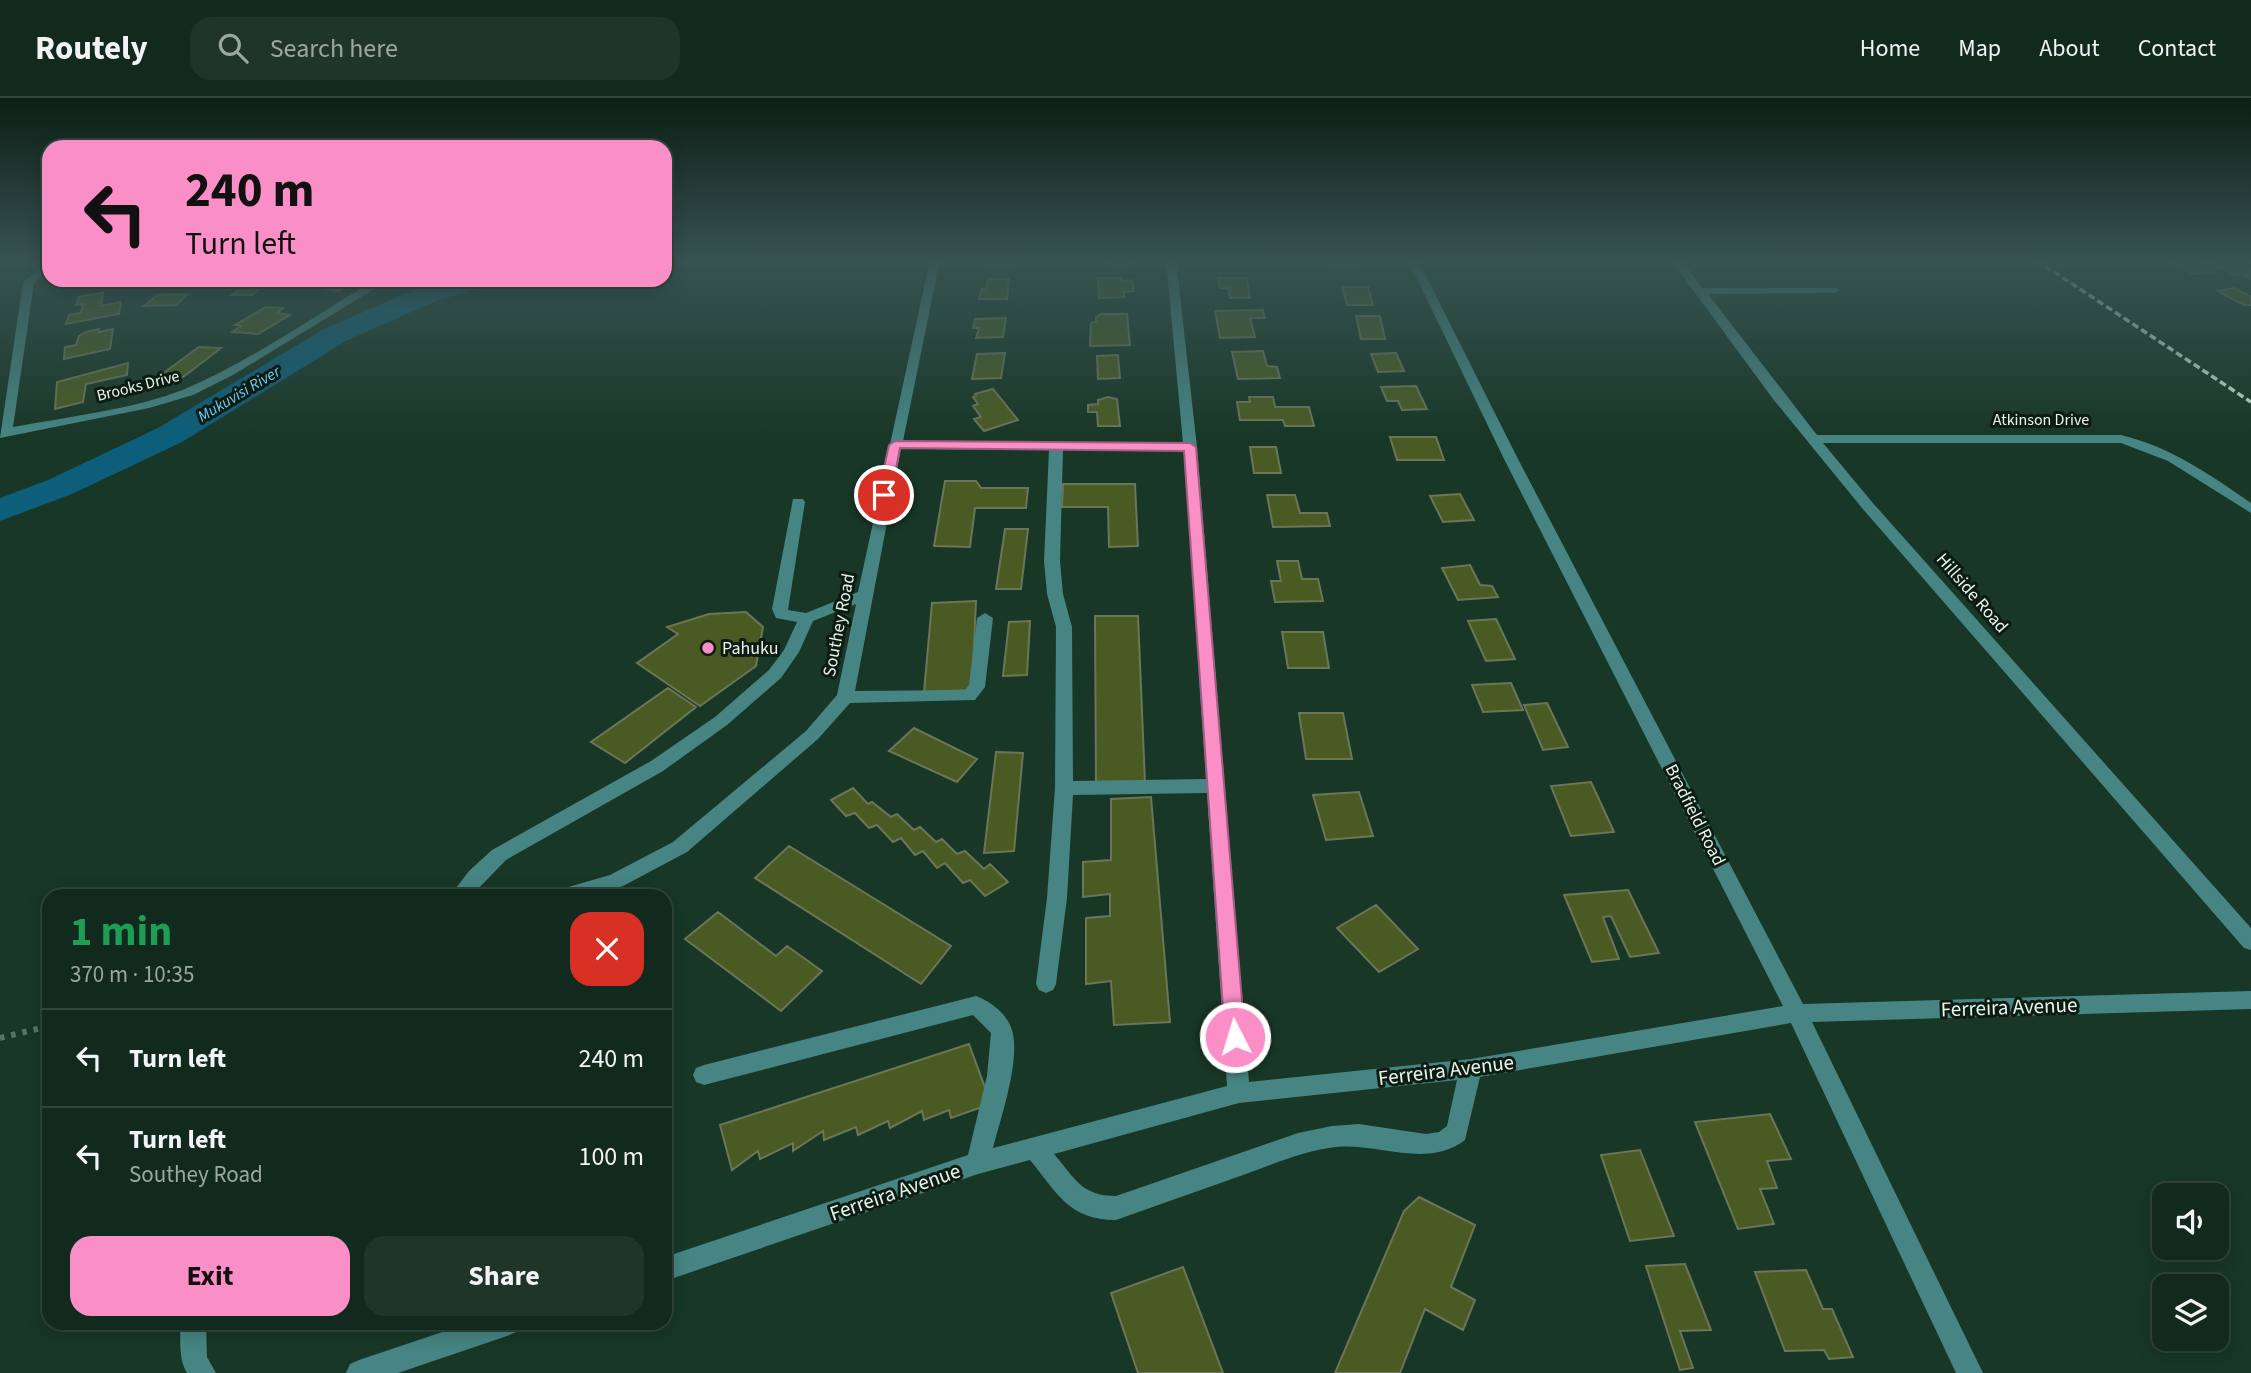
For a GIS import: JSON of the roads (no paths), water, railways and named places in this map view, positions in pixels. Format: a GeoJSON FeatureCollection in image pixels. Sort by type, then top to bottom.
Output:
{"type":"FeatureCollection","features":[{"type":"Feature","properties":{"kind":"street"},"geometry":{"type":"LineString","coordinates":[[3,433],[23,320]]}},
{"type":"Feature","properties":{"kind":"street","name":"Brooks Drive"},"geometry":{"type":"LineString","coordinates":[[3,433],[149,404],[195,389],[317,320]]}},
{"type":"Feature","properties":{"kind":"street","name":"Southey Road"},"geometry":{"type":"LineString","coordinates":[[589,889],[616,881],[680,847],[812,735],[845,697],[922,320]]}},
{"type":"Feature","properties":{"kind":"street"},"geometry":{"type":"LineString","coordinates":[[1177,320],[1190,447],[1239,1093]]}},
{"type":"Feature","properties":{"kind":"street","name":"Bradfield Road"},"geometry":{"type":"LineString","coordinates":[[1442,320],[1797,1013],[1970,1373]]}},
{"type":"Feature","properties":{"kind":"street","name":"Hillside Road"},"geometry":{"type":"LineString","coordinates":[[1723,320],[1813,439],[2251,942]]}},
{"type":"Feature","properties":{"kind":"street","name":"Atkinson Drive"},"geometry":{"type":"LineString","coordinates":[[1813,439],[2121,439],[2173,457],[2251,509]]}},
{"type":"Feature","properties":{"kind":"street"},"geometry":{"type":"LineString","coordinates":[[895,445],[1190,447]]}},
{"type":"Feature","properties":{"kind":"street"},"geometry":{"type":"LineString","coordinates":[[1046,984],[1057,898],[1065,788],[1064,639],[1052,561],[1056,446]]}},
{"type":"Feature","properties":{"kind":"street"},"geometry":{"type":"LineString","coordinates":[[798,502],[780,609],[782,614],[807,618],[864,595]]}},
{"type":"Feature","properties":{"kind":"street"},"geometry":{"type":"LineString","coordinates":[[466,889],[499,855],[657,765],[721,720],[775,674],[790,652],[807,618]]}},
{"type":"Feature","properties":{"kind":"street"},"geometry":{"type":"LineString","coordinates":[[845,697],[969,696],[977,687],[985,618]]}},
{"type":"Feature","properties":{"kind":"street"},"geometry":{"type":"LineString","coordinates":[[1065,788],[1216,786]]}},
{"type":"Feature","properties":{"kind":"street","name":"Ferreira Avenue"},"geometry":{"type":"LineString","coordinates":[[672,1267],[978,1163],[1239,1093],[1471,1069],[1797,1013],[2251,1000]]}},
{"type":"Feature","properties":{"kind":"street"},"geometry":{"type":"LineString","coordinates":[[704,1075],[976,1006],[990,1014],[1002,1032],[1001,1055],[978,1163]]}},
{"type":"Feature","properties":{"kind":"street"},"geometry":{"type":"LineString","coordinates":[[1034,1148],[1077,1198],[1095,1208],[1116,1208],[1298,1144],[1332,1137],[1359,1135],[1426,1145],[1444,1142],[1457,1132],[1471,1069]]}},
{"type":"Feature","properties":{"kind":"street"},"geometry":{"type":"LineString","coordinates":[[193,1330],[194,1361],[202,1373]]}},
{"type":"Feature","properties":{"kind":"street"},"geometry":{"type":"LineString","coordinates":[[359,1373],[486,1330]]}},
{"type":"Feature","properties":{"kind":"waterway","name":"Mukuvisi River"},"geometry":{"type":"LineString","coordinates":[[0,510],[60,487],[170,435],[335,335],[370,320]]}},
{"type":"Feature","properties":{"kind":"railway"},"geometry":{"type":"LineString","coordinates":[[2126,320],[2251,402]]}},
{"type":"Feature","properties":{"kind":"place","name":"Pahuku"},"geometry":{"type":"Point","coordinates":[708,648]}}]}
